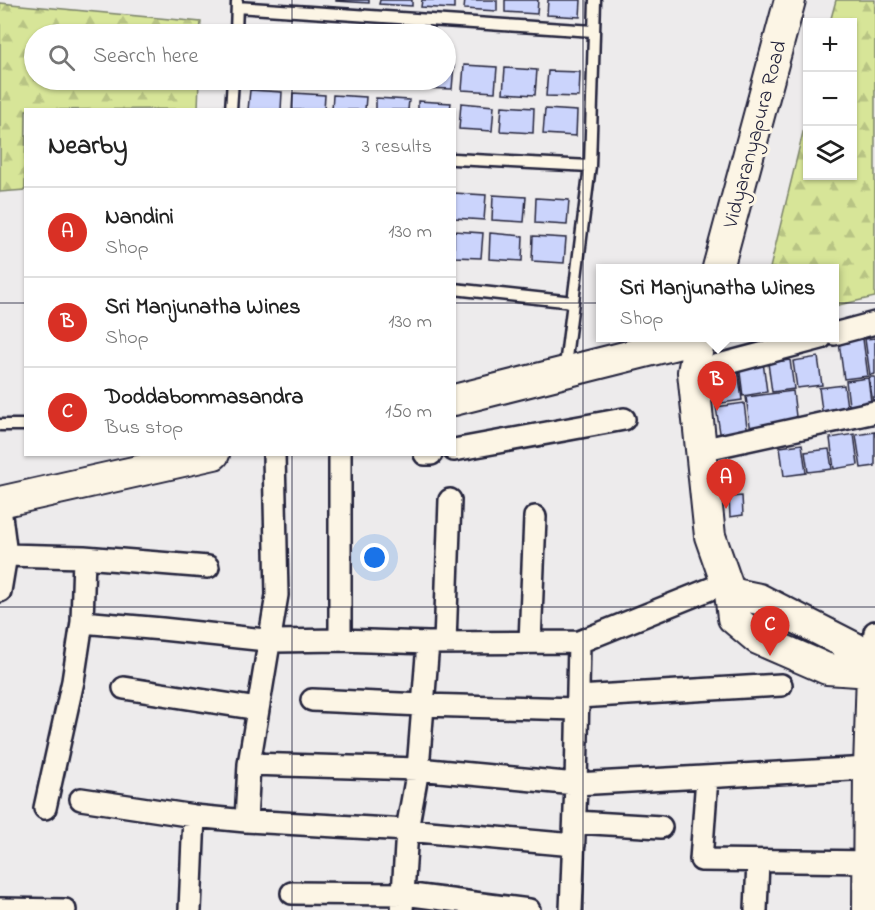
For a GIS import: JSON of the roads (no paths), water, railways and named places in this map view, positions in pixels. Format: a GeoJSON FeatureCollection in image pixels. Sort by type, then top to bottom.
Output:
{"type":"FeatureCollection","features":[{"type":"Feature","properties":{"kind":"main road","name":"Vidyaranyapura Road"},"geometry":{"type":"LineString","coordinates":[[719,264],[790,0]]}},
{"type":"Feature","properties":{"kind":"main road"},"geometry":{"type":"LineString","coordinates":[[456,399],[684,342]]}},
{"type":"Feature","properties":{"kind":"main road"},"geometry":{"type":"LineString","coordinates":[[699,342],[693,372],[710,536],[728,588],[733,618],[758,639],[827,669],[873,672],[869,768],[872,862],[868,910]]}},
{"type":"Feature","properties":{"kind":"main road"},"geometry":{"type":"LineString","coordinates":[[0,502],[205,456]]}},
{"type":"Feature","properties":{"kind":"street"},"geometry":{"type":"LineString","coordinates":[[839,333],[875,323]]}},
{"type":"Feature","properties":{"kind":"street"},"geometry":{"type":"LineString","coordinates":[[693,372],[806,342]]}},
{"type":"Feature","properties":{"kind":"street"},"geometry":{"type":"LineString","coordinates":[[701,450],[875,412]]}},
{"type":"Feature","properties":{"kind":"street"},"geometry":{"type":"LineString","coordinates":[[456,450],[624,419]]}},
{"type":"Feature","properties":{"kind":"street"},"geometry":{"type":"LineString","coordinates":[[246,821],[249,765],[277,595],[274,456]]}},
{"type":"Feature","properties":{"kind":"street"},"geometry":{"type":"LineString","coordinates":[[340,456],[340,640]]}},
{"type":"Feature","properties":{"kind":"street"},"geometry":{"type":"LineString","coordinates":[[403,902],[407,830],[418,769],[423,705],[436,643],[450,500]]}},
{"type":"Feature","properties":{"kind":"street"},"geometry":{"type":"LineString","coordinates":[[0,508],[6,555],[0,591]]}},
{"type":"Feature","properties":{"kind":"street"},"geometry":{"type":"LineString","coordinates":[[530,642],[535,517]]}},
{"type":"Feature","properties":{"kind":"street"},"geometry":{"type":"LineString","coordinates":[[6,555],[84,557],[208,567]]}},
{"type":"Feature","properties":{"kind":"street"},"geometry":{"type":"LineString","coordinates":[[45,808],[73,681],[82,622],[84,557]]}},
{"type":"Feature","properties":{"kind":"street"},"geometry":{"type":"LineString","coordinates":[[82,622],[269,640],[436,643],[579,642],[728,588]]}},
{"type":"Feature","properties":{"kind":"street"},"geometry":{"type":"LineString","coordinates":[[873,672],[875,632]]}},
{"type":"Feature","properties":{"kind":"street"},"geometry":{"type":"LineString","coordinates":[[571,910],[579,642]]}},
{"type":"Feature","properties":{"kind":"street"},"geometry":{"type":"LineString","coordinates":[[312,700],[423,705],[578,703],[781,685]]}},
{"type":"Feature","properties":{"kind":"street"},"geometry":{"type":"LineString","coordinates":[[124,688],[258,709]]}},
{"type":"Feature","properties":{"kind":"street"},"geometry":{"type":"LineString","coordinates":[[249,765],[418,769],[576,784],[869,768]]}},
{"type":"Feature","properties":{"kind":"street"},"geometry":{"type":"LineString","coordinates":[[707,777],[701,860],[872,862]]}},
{"type":"Feature","properties":{"kind":"street"},"geometry":{"type":"LineString","coordinates":[[81,799],[194,816],[246,821],[407,830],[574,845]]}},
{"type":"Feature","properties":{"kind":"street"},"geometry":{"type":"LineString","coordinates":[[190,910],[194,816]]}},
{"type":"Feature","properties":{"kind":"street"},"geometry":{"type":"LineString","coordinates":[[575,822],[661,828]]}},
{"type":"Feature","properties":{"kind":"street"},"geometry":{"type":"LineString","coordinates":[[756,910],[758,861]]}},
{"type":"Feature","properties":{"kind":"street"},"geometry":{"type":"LineString","coordinates":[[292,893],[529,910]]}},
{"type":"Feature","properties":{"kind":"street"},"geometry":{"type":"LineString","coordinates":[[0,909],[64,910]]}},
{"type":"Feature","properties":{"kind":"lane"},"geometry":{"type":"LineString","coordinates":[[565,366],[590,166],[593,31],[596,0]]}},
{"type":"Feature","properties":{"kind":"lane"},"geometry":{"type":"LineString","coordinates":[[236,24],[237,4],[593,31]]}},
{"type":"Feature","properties":{"kind":"lane"},"geometry":{"type":"LineString","coordinates":[[231,108],[232,90]]}},
{"type":"Feature","properties":{"kind":"lane"},"geometry":{"type":"LineString","coordinates":[[456,159],[590,166]]}},
{"type":"Feature","properties":{"kind":"lane"},"geometry":{"type":"LineString","coordinates":[[456,289],[573,302]]}},
{"type":"Feature","properties":{"kind":"lane"},"geometry":{"type":"LineString","coordinates":[[0,425],[24,425]]}},
{"type":"Feature","properties":{"kind":"place","name":"Sri Manjunatha Wines"},"geometry":{"type":"Point","coordinates":[717,411]}},
{"type":"Feature","properties":{"kind":"place","name":"Nandini"},"geometry":{"type":"Point","coordinates":[726,509]}},
{"type":"Feature","properties":{"kind":"place","name":"Doddabommasandra"},"geometry":{"type":"Point","coordinates":[770,656]}}]}
